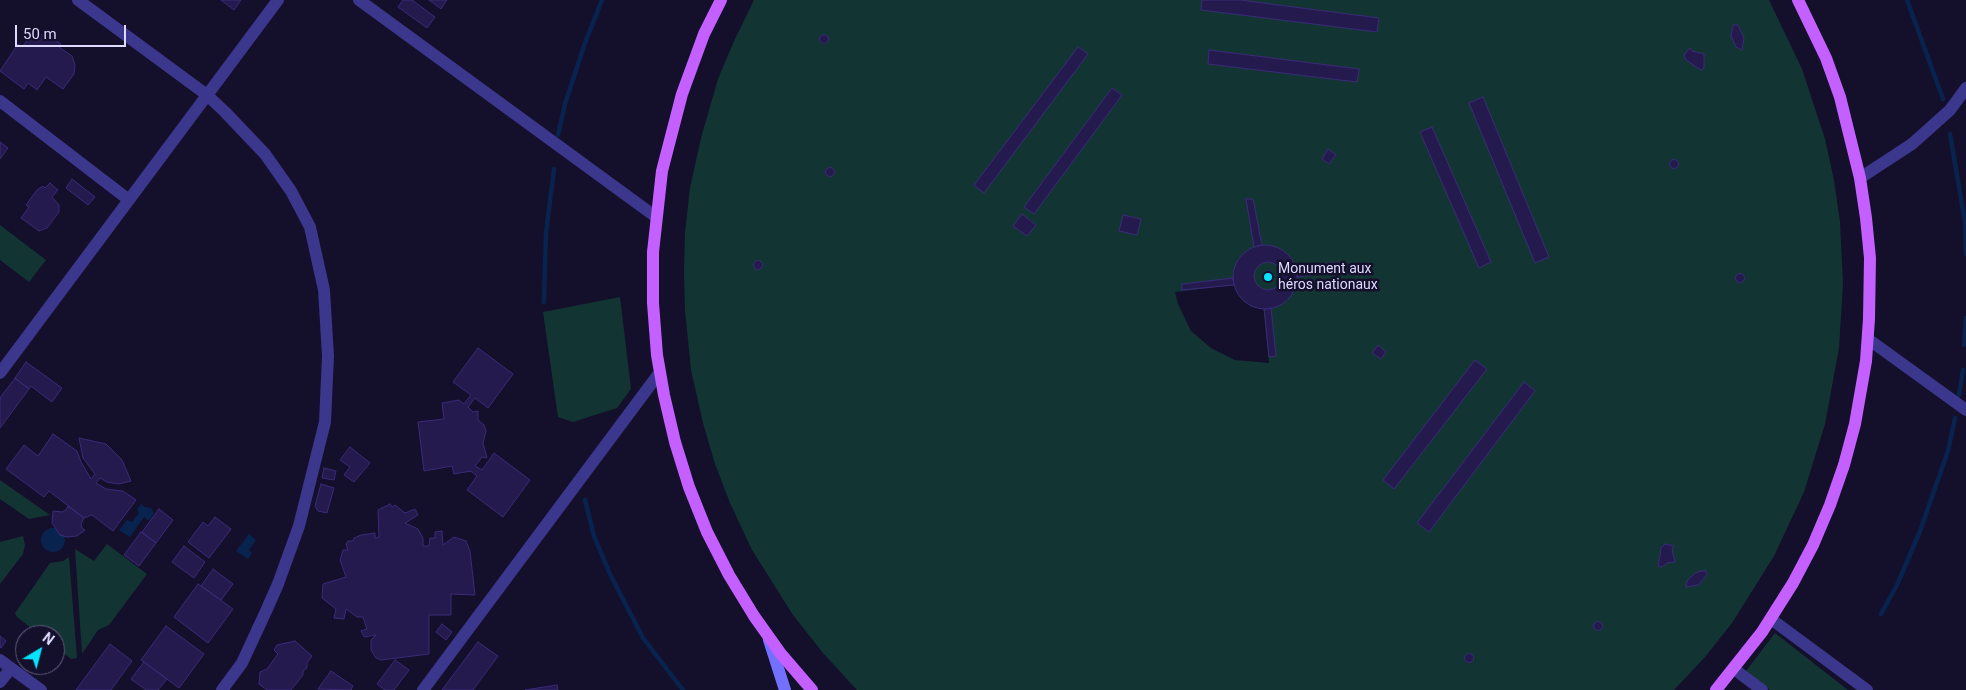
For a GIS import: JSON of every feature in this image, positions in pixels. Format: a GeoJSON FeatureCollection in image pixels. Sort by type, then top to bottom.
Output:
{"type":"FeatureCollection","features":[{"type":"Feature","properties":{"kind":"main road"},"geometry":{"type":"LineString","coordinates":[[721,0],[696,54],[676,114],[662,171],[653,252],[653,303],[660,372],[675,442],[698,510],[729,575],[767,635],[812,690]]}},
{"type":"Feature","properties":{"kind":"main road"},"geometry":{"type":"LineString","coordinates":[[1716,690],[1771,619],[1813,545],[1837,485],[1855,424],[1868,340],[1870,258],[1860,178],[1852,137],[1838,91],[1817,39],[1798,0]]}},
{"type":"Feature","properties":{"kind":"main road"},"geometry":{"type":"LineString","coordinates":[[767,635],[785,690]]}},
{"type":"Feature","properties":{"kind":"street"},"geometry":{"type":"LineString","coordinates":[[78,0],[207,96],[265,154],[291,191],[310,228],[324,290],[328,356],[325,422],[299,526],[278,584],[242,663],[227,688]]}},
{"type":"Feature","properties":{"kind":"street"},"geometry":{"type":"LineString","coordinates":[[0,373],[278,0]]}},
{"type":"Feature","properties":{"kind":"street"},"geometry":{"type":"LineString","coordinates":[[358,0],[656,217]]}},
{"type":"Feature","properties":{"kind":"street"},"geometry":{"type":"LineString","coordinates":[[1860,178],[1912,144],[1950,110],[1966,88]]}},
{"type":"Feature","properties":{"kind":"street"},"geometry":{"type":"LineString","coordinates":[[0,101],[129,200]]}},
{"type":"Feature","properties":{"kind":"street"},"geometry":{"type":"LineString","coordinates":[[1868,340],[1966,410]]}},
{"type":"Feature","properties":{"kind":"street"},"geometry":{"type":"LineString","coordinates":[[422,690],[660,372]]}},
{"type":"Feature","properties":{"kind":"street"},"geometry":{"type":"LineString","coordinates":[[1771,619],[1865,689]]}},
{"type":"Feature","properties":{"kind":"street"},"geometry":{"type":"LineString","coordinates":[[0,660],[41,690]]}},
{"type":"Feature","properties":{"kind":"street"},"geometry":{"type":"LineString","coordinates":[[0,682],[11,668]]}},
{"type":"Feature","properties":{"kind":"street"},"geometry":{"type":"LineString","coordinates":[[1734,669],[1762,690]]}},
{"type":"Feature","properties":{"kind":"green space"},"geometry":{"type":"Polygon","coordinates":[[[754,0],[1769,0],[1802,69],[1825,139],[1834,180],[1840,222],[1843,284],[1839,348],[1825,424],[1804,492],[1774,556],[1732,623],[1705,657],[1674,690],[857,690],[823,653],[793,615],[752,550],[730,503],[715,464],[691,370],[685,310],[684,273],[685,232],[690,188],[701,138],[718,79],[754,0]],[[1234,285],[1175,292],[1178,304],[1191,331],[1211,348],[1235,360],[1269,363],[1264,309],[1252,307],[1243,301],[1234,285]]]}},
{"type":"Feature","properties":{"kind":"green space"},"geometry":{"type":"Polygon","coordinates":[[[0,225],[46,260],[29,282],[0,260],[0,225]]]}},
{"type":"Feature","properties":{"kind":"green space"},"geometry":{"type":"Polygon","coordinates":[[[620,297],[631,389],[617,408],[573,422],[558,417],[543,312],[620,297]]]}},
{"type":"Feature","properties":{"kind":"green space"},"geometry":{"type":"Polygon","coordinates":[[[0,480],[50,515],[29,519],[0,499],[0,480]]]}},
{"type":"Feature","properties":{"kind":"green space"},"geometry":{"type":"Polygon","coordinates":[[[23,536],[25,545],[23,554],[0,584],[0,542],[23,536]]]}},
{"type":"Feature","properties":{"kind":"green space"},"geometry":{"type":"Polygon","coordinates":[[[107,544],[147,574],[109,625],[98,630],[82,654],[75,549],[94,561],[107,544]]]}},
{"type":"Feature","properties":{"kind":"green space"},"geometry":{"type":"Polygon","coordinates":[[[69,557],[77,658],[71,659],[65,654],[65,625],[27,625],[15,613],[50,563],[63,561],[69,557]]]}},
{"type":"Feature","properties":{"kind":"green space"},"geometry":{"type":"Polygon","coordinates":[[[1775,633],[1848,690],[1770,690],[1746,671],[1775,633]]]}},
{"type":"Feature","properties":{"kind":"water"},"geometry":{"type":"Polygon","coordinates":[[[141,504],[151,508],[154,513],[149,521],[144,517],[130,537],[119,530],[127,520],[132,522],[139,513],[137,509],[141,504]]]}},
{"type":"Feature","properties":{"kind":"water"},"geometry":{"type":"Polygon","coordinates":[[[53,528],[62,531],[65,540],[62,549],[53,552],[44,549],[41,540],[44,531],[53,528]]]}},
{"type":"Feature","properties":{"kind":"water"},"geometry":{"type":"Polygon","coordinates":[[[249,534],[256,540],[249,550],[252,553],[248,559],[236,551],[249,534]]]}},
{"type":"Feature","properties":{"kind":"building"},"geometry":{"type":"Polygon","coordinates":[[[221,0],[241,0],[234,10],[221,0]]]}},
{"type":"Feature","properties":{"kind":"building"},"geometry":{"type":"Polygon","coordinates":[[[403,0],[412,0],[435,17],[427,28],[398,7],[403,0]]]}},
{"type":"Feature","properties":{"kind":"building"},"geometry":{"type":"Polygon","coordinates":[[[429,0],[447,0],[441,9],[429,0]]]}},
{"type":"Feature","properties":{"kind":"building"},"geometry":{"type":"Polygon","coordinates":[[[1202,0],[1240,0],[1379,18],[1377,32],[1201,10],[1202,0]]]}},
{"type":"Feature","properties":{"kind":"building"},"geometry":{"type":"Polygon","coordinates":[[[1733,25],[1738,25],[1744,38],[1742,50],[1736,47],[1731,36],[1733,25]]]}},
{"type":"Feature","properties":{"kind":"building"},"geometry":{"type":"Polygon","coordinates":[[[35,30],[49,40],[51,37],[61,44],[59,47],[72,56],[75,65],[74,74],[63,89],[46,77],[37,90],[28,83],[24,89],[0,71],[18,44],[22,47],[35,30]]]}},
{"type":"Feature","properties":{"kind":"building"},"geometry":{"type":"Polygon","coordinates":[[[824,35],[828,39],[824,43],[820,39],[824,35]]]}},
{"type":"Feature","properties":{"kind":"building"},"geometry":{"type":"Polygon","coordinates":[[[1078,47],[1088,54],[984,193],[974,185],[1078,47]]]}},
{"type":"Feature","properties":{"kind":"building"},"geometry":{"type":"Polygon","coordinates":[[[1690,48],[1692,51],[1704,54],[1704,68],[1701,70],[1686,60],[1684,55],[1690,48]]]}},
{"type":"Feature","properties":{"kind":"building"},"geometry":{"type":"Polygon","coordinates":[[[1209,50],[1359,69],[1357,82],[1208,64],[1209,50]]]}},
{"type":"Feature","properties":{"kind":"building"},"geometry":{"type":"Polygon","coordinates":[[[1112,88],[1122,95],[1034,214],[1024,207],[1112,88]]]}},
{"type":"Feature","properties":{"kind":"building"},"geometry":{"type":"Polygon","coordinates":[[[1483,97],[1549,257],[1535,263],[1469,103],[1483,97]]]}},
{"type":"Feature","properties":{"kind":"building"},"geometry":{"type":"Polygon","coordinates":[[[1432,127],[1491,262],[1479,268],[1420,132],[1432,127]]]}},
{"type":"Feature","properties":{"kind":"building"},"geometry":{"type":"Polygon","coordinates":[[[0,142],[8,148],[0,159],[0,142]]]}},
{"type":"Feature","properties":{"kind":"building"},"geometry":{"type":"Polygon","coordinates":[[[1328,149],[1336,155],[1329,164],[1322,159],[1328,149]]]}},
{"type":"Feature","properties":{"kind":"building"},"geometry":{"type":"Polygon","coordinates":[[[1674,160],[1678,164],[1674,168],[1670,164],[1674,160]]]}},
{"type":"Feature","properties":{"kind":"building"},"geometry":{"type":"Polygon","coordinates":[[[830,167],[835,172],[830,177],[825,172],[830,167]]]}},
{"type":"Feature","properties":{"kind":"building"},"geometry":{"type":"Polygon","coordinates":[[[72,179],[95,197],[88,205],[66,188],[72,179]]]}},
{"type":"Feature","properties":{"kind":"building"},"geometry":{"type":"Polygon","coordinates":[[[50,183],[58,190],[52,197],[59,205],[59,212],[47,228],[39,231],[21,218],[29,207],[26,205],[37,190],[43,186],[45,188],[50,183]]]}},
{"type":"Feature","properties":{"kind":"building"},"geometry":{"type":"Polygon","coordinates":[[[1246,199],[1253,199],[1262,245],[1254,247],[1246,199]]]}},
{"type":"Feature","properties":{"kind":"building"},"geometry":{"type":"Polygon","coordinates":[[[1022,214],[1036,225],[1027,236],[1013,226],[1022,214]]]}},
{"type":"Feature","properties":{"kind":"building"},"geometry":{"type":"Polygon","coordinates":[[[1123,215],[1141,219],[1137,235],[1119,231],[1123,215]]]}},
{"type":"Feature","properties":{"kind":"building"},"geometry":{"type":"Polygon","coordinates":[[[1265,245],[1277,247],[1288,254],[1295,265],[1297,277],[1295,289],[1288,300],[1277,307],[1265,309],[1253,307],[1242,300],[1235,289],[1233,277],[1235,265],[1242,254],[1253,247],[1265,245]]]}},
{"type":"Feature","properties":{"kind":"building"},"geometry":{"type":"Polygon","coordinates":[[[758,261],[762,265],[758,269],[754,265],[758,261]]]}},
{"type":"Feature","properties":{"kind":"building"},"geometry":{"type":"Polygon","coordinates":[[[1268,262],[1278,266],[1282,276],[1278,286],[1268,290],[1258,286],[1254,276],[1258,266],[1268,262]]]}},
{"type":"Feature","properties":{"kind":"building"},"geometry":{"type":"Polygon","coordinates":[[[1338,262],[1339,271],[1298,277],[1296,267],[1338,262]]]}},
{"type":"Feature","properties":{"kind":"building"},"geometry":{"type":"Polygon","coordinates":[[[1266,271],[1270,271],[1273,276],[1272,280],[1266,281],[1263,278],[1263,274],[1266,271]]]}},
{"type":"Feature","properties":{"kind":"building"},"geometry":{"type":"Polygon","coordinates":[[[1740,274],[1744,278],[1740,282],[1736,278],[1740,274]]]}},
{"type":"Feature","properties":{"kind":"building"},"geometry":{"type":"Polygon","coordinates":[[[1233,278],[1234,285],[1182,290],[1182,284],[1233,278]]]}},
{"type":"Feature","properties":{"kind":"building"},"geometry":{"type":"Polygon","coordinates":[[[1271,308],[1276,356],[1269,357],[1264,309],[1271,308]]]}},
{"type":"Feature","properties":{"kind":"building"},"geometry":{"type":"Polygon","coordinates":[[[1378,345],[1386,352],[1381,359],[1372,353],[1378,345]]]}},
{"type":"Feature","properties":{"kind":"building"},"geometry":{"type":"Polygon","coordinates":[[[478,348],[513,374],[488,408],[475,398],[468,407],[473,412],[478,411],[478,420],[484,425],[486,431],[483,443],[487,458],[482,457],[475,466],[482,470],[494,453],[530,480],[503,517],[467,490],[477,476],[471,471],[454,474],[452,466],[424,471],[418,422],[444,419],[442,403],[459,400],[464,404],[471,395],[453,382],[478,348]]]}},
{"type":"Feature","properties":{"kind":"building"},"geometry":{"type":"Polygon","coordinates":[[[1475,360],[1487,369],[1394,489],[1383,480],[1475,360]]]}},
{"type":"Feature","properties":{"kind":"building"},"geometry":{"type":"Polygon","coordinates":[[[26,362],[62,388],[52,402],[31,386],[29,389],[15,378],[26,362]]]}},
{"type":"Feature","properties":{"kind":"building"},"geometry":{"type":"Polygon","coordinates":[[[15,378],[29,389],[0,428],[0,398],[15,378]]]}},
{"type":"Feature","properties":{"kind":"building"},"geometry":{"type":"Polygon","coordinates":[[[1524,382],[1535,391],[1429,532],[1417,523],[1524,382]]]}},
{"type":"Feature","properties":{"kind":"building"},"geometry":{"type":"Polygon","coordinates":[[[53,434],[77,451],[91,479],[95,474],[83,458],[79,438],[106,444],[122,460],[131,481],[119,484],[107,482],[100,478],[96,483],[106,489],[123,491],[136,500],[113,531],[92,515],[84,518],[49,491],[44,497],[6,469],[24,445],[38,456],[53,434]]]}},
{"type":"Feature","properties":{"kind":"building"},"geometry":{"type":"Polygon","coordinates":[[[350,447],[370,463],[354,482],[344,475],[350,467],[340,460],[350,447]]]}},
{"type":"Feature","properties":{"kind":"building"},"geometry":{"type":"Polygon","coordinates":[[[324,468],[336,471],[334,480],[322,478],[324,468]]]}},
{"type":"Feature","properties":{"kind":"building"},"geometry":{"type":"Polygon","coordinates":[[[321,484],[334,488],[327,513],[318,511],[315,506],[321,484]]]}},
{"type":"Feature","properties":{"kind":"building"},"geometry":{"type":"Polygon","coordinates":[[[390,504],[392,507],[395,505],[405,513],[415,509],[418,515],[405,523],[418,529],[423,538],[423,546],[429,546],[430,538],[435,538],[435,532],[442,531],[443,545],[454,537],[466,541],[470,551],[475,595],[451,594],[451,615],[429,615],[429,654],[381,660],[376,658],[371,650],[371,640],[376,635],[364,637],[361,631],[367,629],[363,617],[357,617],[346,609],[344,619],[334,618],[336,609],[322,598],[323,584],[346,577],[340,560],[343,550],[348,550],[346,544],[348,541],[353,541],[354,538],[361,535],[375,533],[375,538],[379,537],[378,510],[390,504]]]}},
{"type":"Feature","properties":{"kind":"building"},"geometry":{"type":"Polygon","coordinates":[[[68,506],[84,518],[81,524],[85,530],[77,536],[67,537],[60,535],[52,523],[53,511],[62,512],[68,506]]]}},
{"type":"Feature","properties":{"kind":"building"},"geometry":{"type":"Polygon","coordinates":[[[159,509],[173,520],[156,543],[142,532],[159,509]]]}},
{"type":"Feature","properties":{"kind":"building"},"geometry":{"type":"Polygon","coordinates":[[[215,517],[231,529],[209,558],[188,542],[203,522],[208,526],[215,517]]]}},
{"type":"Feature","properties":{"kind":"building"},"geometry":{"type":"Polygon","coordinates":[[[141,532],[156,543],[139,566],[124,555],[141,532]]]}},
{"type":"Feature","properties":{"kind":"building"},"geometry":{"type":"Polygon","coordinates":[[[1665,544],[1674,546],[1672,549],[1675,562],[1667,563],[1662,567],[1658,566],[1661,548],[1665,544]]]}},
{"type":"Feature","properties":{"kind":"building"},"geometry":{"type":"Polygon","coordinates":[[[184,546],[205,562],[194,578],[172,562],[184,546]]]}},
{"type":"Feature","properties":{"kind":"building"},"geometry":{"type":"Polygon","coordinates":[[[213,569],[233,584],[221,600],[201,586],[213,569]]]}},
{"type":"Feature","properties":{"kind":"building"},"geometry":{"type":"Polygon","coordinates":[[[1705,570],[1707,575],[1698,585],[1686,587],[1687,581],[1695,573],[1705,570]]]}},
{"type":"Feature","properties":{"kind":"building"},"geometry":{"type":"Polygon","coordinates":[[[198,584],[233,609],[208,643],[174,617],[198,584]]]}},
{"type":"Feature","properties":{"kind":"building"},"geometry":{"type":"Polygon","coordinates":[[[1598,621],[1603,626],[1598,631],[1593,626],[1598,621]]]}},
{"type":"Feature","properties":{"kind":"building"},"geometry":{"type":"Polygon","coordinates":[[[442,624],[452,632],[446,640],[436,632],[442,624]]]}},
{"type":"Feature","properties":{"kind":"building"},"geometry":{"type":"Polygon","coordinates":[[[166,626],[204,654],[179,688],[141,660],[166,626]]]}},
{"type":"Feature","properties":{"kind":"building"},"geometry":{"type":"Polygon","coordinates":[[[0,636],[6,641],[1,648],[0,647],[0,636]]]}},
{"type":"Feature","properties":{"kind":"building"},"geometry":{"type":"Polygon","coordinates":[[[295,641],[312,656],[307,663],[307,668],[303,671],[303,675],[291,690],[267,690],[259,684],[260,672],[267,669],[278,654],[274,650],[277,645],[295,641]]]}},
{"type":"Feature","properties":{"kind":"building"},"geometry":{"type":"Polygon","coordinates":[[[478,642],[498,656],[473,690],[442,690],[478,642]]]}},
{"type":"Feature","properties":{"kind":"building"},"geometry":{"type":"Polygon","coordinates":[[[110,644],[132,661],[111,690],[76,690],[110,644]]]}},
{"type":"Feature","properties":{"kind":"building"},"geometry":{"type":"Polygon","coordinates":[[[1469,654],[1473,658],[1469,662],[1465,658],[1469,654]]]}},
{"type":"Feature","properties":{"kind":"building"},"geometry":{"type":"Polygon","coordinates":[[[395,660],[409,670],[394,690],[385,690],[377,684],[395,660]]]}},
{"type":"Feature","properties":{"kind":"building"},"geometry":{"type":"Polygon","coordinates":[[[144,662],[167,679],[158,690],[146,690],[131,679],[144,662]]]}},
{"type":"Feature","properties":{"kind":"building"},"geometry":{"type":"Polygon","coordinates":[[[331,671],[353,686],[352,690],[318,689],[331,671]]]}},
{"type":"Feature","properties":{"kind":"building"},"geometry":{"type":"Polygon","coordinates":[[[557,685],[558,690],[525,690],[557,685]]]}},
{"type":"Feature","properties":{"kind":"waterway"},"geometry":{"type":"LineString","coordinates":[[558,135],[565,104],[585,43],[602,0]]}},
{"type":"Feature","properties":{"kind":"waterway"},"geometry":{"type":"LineString","coordinates":[[1907,0],[1943,99]]}},
{"type":"Feature","properties":{"kind":"waterway"},"geometry":{"type":"LineString","coordinates":[[1950,134],[1965,222],[1966,254]]}},
{"type":"Feature","properties":{"kind":"waterway"},"geometry":{"type":"LineString","coordinates":[[544,302],[546,233],[554,169]]}},
{"type":"Feature","properties":{"kind":"waterway"},"geometry":{"type":"LineString","coordinates":[[1964,345],[1966,318]]}},
{"type":"Feature","properties":{"kind":"waterway"},"geometry":{"type":"LineString","coordinates":[[1959,395],[1963,370]]}},
{"type":"Feature","properties":{"kind":"waterway"},"geometry":{"type":"LineString","coordinates":[[1881,614],[1897,585],[1920,531],[1948,451],[1955,418]]}},
{"type":"Feature","properties":{"kind":"waterway"},"geometry":{"type":"LineString","coordinates":[[585,500],[594,536],[610,574],[643,638],[683,690]]}},
{"type":"Feature","properties":{"kind":"place","name":"Monument aux héros nationaux"},"geometry":{"type":"Point","coordinates":[1268,277]}}]}
